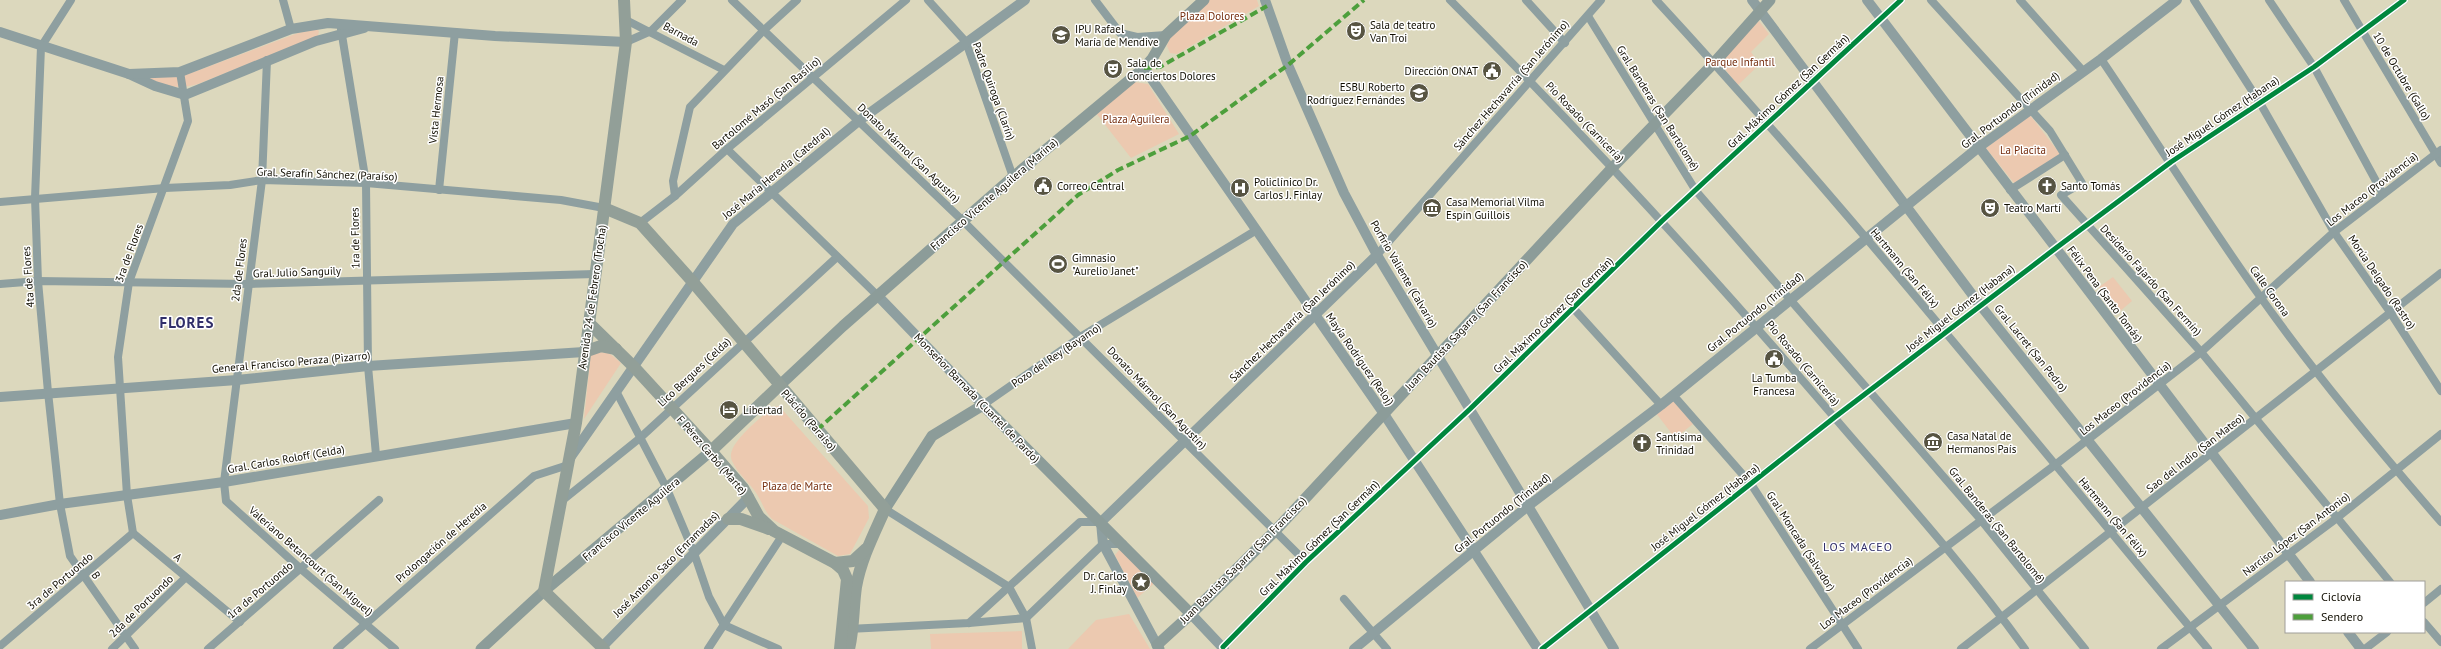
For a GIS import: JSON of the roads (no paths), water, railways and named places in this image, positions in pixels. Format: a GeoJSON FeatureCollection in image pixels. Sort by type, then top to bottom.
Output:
{"type":"FeatureCollection","features":[{"type":"Feature","properties":{"kind":"main road","name":"Avenida 24 de Febrero (Trocha)"},"geometry":{"type":"LineString","coordinates":[[544,591],[563,500],[576,423],[584,352],[626,42],[624,0]]}},
{"type":"Feature","properties":{"kind":"main road","name":"Francisco Vicente Aguilera (Marina)"},"geometry":{"type":"LineString","coordinates":[[779,386],[1013,177],[1144,68],[1152,59],[1166,35],[1204,0]]}},
{"type":"Feature","properties":{"kind":"main road","name":"Juan Bautista Sagarra (San Francisco)"},"geometry":{"type":"LineString","coordinates":[[1158,647],[1274,532],[1613,167],[1714,63],[1770,0]]}},
{"type":"Feature","properties":{"kind":"main road","name":"Plácido (Paraíso)"},"geometry":{"type":"LineString","coordinates":[[604,208],[640,223],[692,281],[779,386],[886,509]]}},
{"type":"Feature","properties":{"kind":"main road","name":"F Pérez Carbó (Marte)"},"geometry":{"type":"LineString","coordinates":[[589,323],[634,367],[711,450],[749,497],[759,517],[778,533],[835,563]]}},
{"type":"Feature","properties":{"kind":"main road"},"geometry":{"type":"LineString","coordinates":[[584,352],[601,346],[616,349]]}},
{"type":"Feature","properties":{"kind":"main road","name":"Francisco Vicente Aguilera"},"geometry":{"type":"LineString","coordinates":[[481,649],[544,591],[667,489],[779,386]]}},
{"type":"Feature","properties":{"kind":"main road","name":"Pozo del Rey (Bayamo)"},"geometry":{"type":"LineString","coordinates":[[886,509],[932,436],[983,405]]}},
{"type":"Feature","properties":{"kind":"main road","name":"Monseñor Barnada (Cuartel de Pardo)"},"geometry":{"type":"LineString","coordinates":[[983,405],[1191,614]]}},
{"type":"Feature","properties":{"kind":"main road"},"geometry":{"type":"LineString","coordinates":[[840,649],[849,629],[856,587],[867,549],[886,509]]}},
{"type":"Feature","properties":{"kind":"main road"},"geometry":{"type":"LineString","coordinates":[[728,519],[741,519],[778,533]]}},
{"type":"Feature","properties":{"kind":"main road"},"geometry":{"type":"LineString","coordinates":[[835,563],[853,561],[867,549]]}},
{"type":"Feature","properties":{"kind":"main road"},"geometry":{"type":"LineString","coordinates":[[835,563],[843,570],[848,579],[849,649]]}},
{"type":"Feature","properties":{"kind":"main road"},"geometry":{"type":"LineString","coordinates":[[544,591],[602,648]]}},
{"type":"Feature","properties":{"kind":"street"},"geometry":{"type":"LineString","coordinates":[[41,47],[71,0]]}},
{"type":"Feature","properties":{"kind":"street"},"geometry":{"type":"LineString","coordinates":[[283,0],[291,29]]}},
{"type":"Feature","properties":{"kind":"street"},"geometry":{"type":"LineString","coordinates":[[129,74],[180,72],[291,29],[328,23],[626,42],[651,31],[682,0]]}},
{"type":"Feature","properties":{"kind":"street","name":"Donato Mármol (San Agustín)"},"geometry":{"type":"LineString","coordinates":[[732,0],[812,78],[860,120],[1082,336],[1183,441],[1306,562]]}},
{"type":"Feature","properties":{"kind":"street"},"geometry":{"type":"LineString","coordinates":[[675,196],[673,181],[690,107],[764,30],[797,0]]}},
{"type":"Feature","properties":{"kind":"street","name":"Bartolomé Masó (San Basilio)"},"geometry":{"type":"LineString","coordinates":[[640,223],[675,196],[727,149],[906,0]]}},
{"type":"Feature","properties":{"kind":"street","name":"Padre Quiroga (Clarín)"},"geometry":{"type":"LineString","coordinates":[[928,0],[966,42],[1013,177]]}},
{"type":"Feature","properties":{"kind":"street","name":"José María Heredia (Catedral)"},"geometry":{"type":"LineString","coordinates":[[569,461],[692,281],[733,224],[860,120],[1025,0]]}},
{"type":"Feature","properties":{"kind":"street"},"geometry":{"type":"LineString","coordinates":[[1095,0],[1120,34],[1137,37],[1166,35]]}},
{"type":"Feature","properties":{"kind":"street","name":"Porfirio Valiente (Calvario)"},"geometry":{"type":"LineString","coordinates":[[1265,0],[1288,65],[1341,185],[1377,255],[1614,649]]}},
{"type":"Feature","properties":{"kind":"street","name":"Pío Rosado (Carnicería)"},"geometry":{"type":"LineString","coordinates":[[1450,0],[1531,81],[1613,167],[1757,325],[1834,417],[1946,546],[2002,617],[2025,649]]}},
{"type":"Feature","properties":{"kind":"street"},"geometry":{"type":"LineString","coordinates":[[1526,0],[1565,43]]}},
{"type":"Feature","properties":{"kind":"street","name":"Sánchez Hechavarría (San Jerónimo)"},"geometry":{"type":"LineString","coordinates":[[1100,522],[1183,441],[1315,317],[1377,255],[1565,43],[1601,0]]}},
{"type":"Feature","properties":{"kind":"street","name":"Hartmann (San Félix)"},"geometry":{"type":"LineString","coordinates":[[1656,0],[1767,123],[1866,239],[2208,649]]}},
{"type":"Feature","properties":{"kind":"street","name":"Gral. Lacret (San Pedro)"},"geometry":{"type":"LineString","coordinates":[[1752,0],[1907,205],[1980,305],[2254,649]]}},
{"type":"Feature","properties":{"kind":"street","name":"Félix Pena (Santo Tomás)"},"geometry":{"type":"LineString","coordinates":[[1867,0],[2010,190],[2056,248],[2309,581]]}},
{"type":"Feature","properties":{"kind":"street","name":"Gral. Máximo Gómez (San Germán)"},"geometry":{"type":"LineString","coordinates":[[1223,648],[1306,562],[1470,409],[1574,309],[1662,221],[1901,0]]}},
{"type":"Feature","properties":{"kind":"street","name":"Desiderio Fajardo (San Fermín)"},"geometry":{"type":"LineString","coordinates":[[1931,0],[2050,131],[2082,183],[2061,195],[2201,352],[2389,581]]}},
{"type":"Feature","properties":{"kind":"street"},"geometry":{"type":"LineString","coordinates":[[2020,0],[2083,71]]}},
{"type":"Feature","properties":{"kind":"street","name":"Gral. Portuondo (Trinidad)"},"geometry":{"type":"LineString","coordinates":[[1354,649],[1528,506],[1661,405],[1757,325],[1979,147],[2101,59],[2177,0]]}},
{"type":"Feature","properties":{"kind":"street","name":"Morúa Delgado (Rastro)"},"geometry":{"type":"LineString","coordinates":[[2194,0],[2260,103],[2334,232],[2390,312],[2441,391]]}},
{"type":"Feature","properties":{"kind":"street"},"geometry":{"type":"LineString","coordinates":[[2269,0],[2314,67],[2383,194]]}},
{"type":"Feature","properties":{"kind":"street","name":"10 de Octubre (Gallo)"},"geometry":{"type":"LineString","coordinates":[[2344,0],[2438,152],[2441,163]]}},
{"type":"Feature","properties":{"kind":"street","name":"José Miguel Gómez (Habana)"},"geometry":{"type":"LineString","coordinates":[[1542,649],[1834,417],[1870,391],[1980,305],[2171,162],[2314,67],[2404,0]]}},
{"type":"Feature","properties":{"kind":"street","name":"Gral. Banderas (San Bartolomé)"},"geometry":{"type":"LineString","coordinates":[[1588,16],[1696,191],[1791,298],[1981,520],[2085,649]]}},
{"type":"Feature","properties":{"kind":"street","name":"Barnada"},"geometry":{"type":"LineString","coordinates":[[626,20],[651,31],[724,70]]}},
{"type":"Feature","properties":{"kind":"street","name":"1ra de Flores"},"geometry":{"type":"LineString","coordinates":[[337,23],[342,33],[366,183],[368,366],[376,455]]}},
{"type":"Feature","properties":{"kind":"street"},"geometry":{"type":"LineString","coordinates":[[0,32],[41,47],[129,74],[155,86],[185,95],[267,60],[342,33],[377,26]]}},
{"type":"Feature","properties":{"kind":"street","name":"Vista Hermosa"},"geometry":{"type":"LineString","coordinates":[[439,190],[455,32]]}},
{"type":"Feature","properties":{"kind":"street","name":"4ta de Flores"},"geometry":{"type":"LineString","coordinates":[[41,47],[34,198],[38,281],[60,504]]}},
{"type":"Feature","properties":{"kind":"street","name":"Calle Corona"},"geometry":{"type":"LineString","coordinates":[[2101,59],[2171,162],[2213,231],[2260,297],[2316,370],[2441,522]]}},
{"type":"Feature","properties":{"kind":"street","name":"2da de Flores"},"geometry":{"type":"LineString","coordinates":[[224,482],[262,180],[267,60]]}},
{"type":"Feature","properties":{"kind":"street","name":"Mayía Rodríguez (Reloj)"},"geometry":{"type":"LineString","coordinates":[[1144,68],[1255,231],[1384,414],[1538,649]]}},
{"type":"Feature","properties":{"kind":"street","name":"3ra de Flores"},"geometry":{"type":"LineString","coordinates":[[126,495],[118,357],[129,282],[165,188],[188,121],[185,95],[180,72]]}},
{"type":"Feature","properties":{"kind":"street","name":"Monseñor Barnada (Cuartel de Pardo)"},"geometry":{"type":"LineString","coordinates":[[727,149],[770,193],[878,296],[983,405]]}},
{"type":"Feature","properties":{"kind":"street","name":"Los Maceo (Providencia)"},"geometry":{"type":"LineString","coordinates":[[1810,649],[2055,466],[2201,352],[2260,297],[2334,232],[2438,152]]}},
{"type":"Feature","properties":{"kind":"street"},"geometry":{"type":"LineString","coordinates":[[2010,190],[2065,155]]}},
{"type":"Feature","properties":{"kind":"street","name":"Gral. Serafín Sánchez (Paraíso)"},"geometry":{"type":"LineString","coordinates":[[0,202],[165,188],[230,185],[262,180],[366,183],[561,200],[604,208]]}},
{"type":"Feature","properties":{"kind":"street","name":"Pozo del Rey (Bayamo)"},"geometry":{"type":"LineString","coordinates":[[983,405],[1082,336],[1219,251],[1255,231]]}},
{"type":"Feature","properties":{"kind":"street","name":"Lico Bergues (Celda)"},"geometry":{"type":"LineString","coordinates":[[563,500],[640,438],[743,341],[837,257]]}},
{"type":"Feature","properties":{"kind":"street","name":"Sao del Indio (San Mateo)"},"geometry":{"type":"LineString","coordinates":[[1961,649],[2256,420],[2316,370],[2441,273]]}},
{"type":"Feature","properties":{"kind":"street","name":"Gral. Julio Sanguily"},"geometry":{"type":"LineString","coordinates":[[0,284],[38,281],[248,284],[595,274]]}},
{"type":"Feature","properties":{"kind":"street"},"geometry":{"type":"LineString","coordinates":[[1574,309],[1661,405]]}},
{"type":"Feature","properties":{"kind":"street","name":"General Francisco Peraza (Pizarro)"},"geometry":{"type":"LineString","coordinates":[[0,397],[48,392],[237,380],[368,366],[584,352]]}},
{"type":"Feature","properties":{"kind":"street"},"geometry":{"type":"LineString","coordinates":[[616,391],[667,489],[694,553],[709,598],[724,625],[778,649]]}},
{"type":"Feature","properties":{"kind":"street","name":"Gral. Moncada (Salvador)"},"geometry":{"type":"LineString","coordinates":[[1672,395],[1751,484],[1858,649]]}},
{"type":"Feature","properties":{"kind":"street","name":"Gral. Carlos Roloff (Celda)"},"geometry":{"type":"LineString","coordinates":[[0,514],[60,504],[224,482],[376,455],[576,423]]}},
{"type":"Feature","properties":{"kind":"street","name":"Narciso López (San Antonio)"},"geometry":{"type":"LineString","coordinates":[[2161,649],[2337,518],[2441,434]]}},
{"type":"Feature","properties":{"kind":"street","name":"Prolongación de Heredia"},"geometry":{"type":"LineString","coordinates":[[337,649],[534,476],[569,461]]}},
{"type":"Feature","properties":{"kind":"street","name":"Valeriano Betancourt (San Miguel)"},"geometry":{"type":"LineString","coordinates":[[224,482],[226,501],[302,570],[395,649]]}},
{"type":"Feature","properties":{"kind":"street"},"geometry":{"type":"LineString","coordinates":[[126,495],[133,533]]}},
{"type":"Feature","properties":{"kind":"street","name":"José Antonio Saco (Enramadas)"},"geometry":{"type":"LineString","coordinates":[[602,648],[749,497]]}},
{"type":"Feature","properties":{"kind":"street","name":"1ra de Portuondo"},"geometry":{"type":"LineString","coordinates":[[208,649],[302,570],[379,500]]}},
{"type":"Feature","properties":{"kind":"street","name":"B"},"geometry":{"type":"LineString","coordinates":[[60,504],[70,556],[135,649]]}},
{"type":"Feature","properties":{"kind":"street","name":"Plácido (Paraíso)"},"geometry":{"type":"LineString","coordinates":[[886,509],[1009,587],[1026,618],[1032,649]]}},
{"type":"Feature","properties":{"kind":"street"},"geometry":{"type":"LineString","coordinates":[[969,623],[1080,522],[1100,522],[1103,544],[1158,647]]}},
{"type":"Feature","properties":{"kind":"street","name":"3ra de Portuondo"},"geometry":{"type":"LineString","coordinates":[[0,646],[133,533]]}},
{"type":"Feature","properties":{"kind":"street","name":"A"},"geometry":{"type":"LineString","coordinates":[[133,533],[185,578],[240,622]]}},
{"type":"Feature","properties":{"kind":"street"},"geometry":{"type":"LineString","coordinates":[[708,649],[724,625],[778,533]]}},
{"type":"Feature","properties":{"kind":"street"},"geometry":{"type":"LineString","coordinates":[[849,629],[969,623],[1026,618],[1103,544],[1123,544]]}},
{"type":"Feature","properties":{"kind":"street","name":"2da de Portuondo"},"geometry":{"type":"LineString","coordinates":[[112,649],[185,578]]}},
{"type":"Feature","properties":{"kind":"street"},"geometry":{"type":"LineString","coordinates":[[2425,602],[2441,590]]}},
{"type":"Feature","properties":{"kind":"street"},"geometry":{"type":"LineString","coordinates":[[1344,599],[1375,633],[1387,649]]}},
{"type":"Feature","properties":{"kind":"street","name":"Monseñor Barnada (Cuartel de Pardo)"},"geometry":{"type":"LineString","coordinates":[[1191,614],[1223,648]]}},
{"type":"Feature","properties":{"kind":"street"},"geometry":{"type":"LineString","coordinates":[[2425,623],[2441,642]]}},
{"type":"Feature","properties":{"kind":"street"},"geometry":{"type":"LineString","coordinates":[[2349,633],[2361,649]]}},
{"type":"Feature","properties":{"kind":"street"},"geometry":{"type":"LineString","coordinates":[[2365,649],[2386,633]]}},
{"type":"Feature","properties":{"kind":"place","name":"Sala de teatro Van Troi"},"geometry":{"type":"Point","coordinates":[1356,31]}},
{"type":"Feature","properties":{"kind":"place","name":"IPU Rafael María de Mendive"},"geometry":{"type":"Point","coordinates":[1061,35]}},
{"type":"Feature","properties":{"kind":"place","name":"Sala de Conciertos Dolores"},"geometry":{"type":"Point","coordinates":[1113,69]}},
{"type":"Feature","properties":{"kind":"place","name":"Dirección ONAT"},"geometry":{"type":"Point","coordinates":[1492,71]}},
{"type":"Feature","properties":{"kind":"place","name":"ESBU Roberto Rodríguez Fernándes"},"geometry":{"type":"Point","coordinates":[1419,93]}},
{"type":"Feature","properties":{"kind":"place","name":"Correo Central"},"geometry":{"type":"Point","coordinates":[1043,186]}},
{"type":"Feature","properties":{"kind":"place","name":"Santo Tomás"},"geometry":{"type":"Point","coordinates":[2047,186]}},
{"type":"Feature","properties":{"kind":"place","name":"Policlínico Dr. Carlos J. Finlay"},"geometry":{"type":"Point","coordinates":[1240,188]}},
{"type":"Feature","properties":{"kind":"place","name":"Casa Memorial Vilma Espín Guillois"},"geometry":{"type":"Point","coordinates":[1432,208]}},
{"type":"Feature","properties":{"kind":"place","name":"Teatro Martí"},"geometry":{"type":"Point","coordinates":[1990,208]}},
{"type":"Feature","properties":{"kind":"place","name":"Gimnasio \"Aurelio Janet\""},"geometry":{"type":"Point","coordinates":[1058,264]}},
{"type":"Feature","properties":{"kind":"place","name":"La Tumba Francesa"},"geometry":{"type":"Point","coordinates":[1774,359]}},
{"type":"Feature","properties":{"kind":"place","name":"Libertad"},"geometry":{"type":"Point","coordinates":[729,410]}},
{"type":"Feature","properties":{"kind":"place","name":"Casa Natal de Hermanos País"},"geometry":{"type":"Point","coordinates":[1933,442]}},
{"type":"Feature","properties":{"kind":"place","name":"Santísima Trinidad"},"geometry":{"type":"Point","coordinates":[1642,443]}},
{"type":"Feature","properties":{"kind":"place","name":"Dr. Carlos J. Finlay"},"geometry":{"type":"Point","coordinates":[1141,582]}},
{"type":"Feature","properties":{"kind":"district","name":"FLORES"},"geometry":{"type":"Point","coordinates":[187,322]}},
{"type":"Feature","properties":{"kind":"district","name":"LOS MACEO"},"geometry":{"type":"Point","coordinates":[1858,546]}},
{"type":"Feature","properties":{"kind":"park label","name":"Plaza Dolores"},"geometry":{"type":"Point","coordinates":[1212,16]}},
{"type":"Feature","properties":{"kind":"park label","name":"Parque Infantil"},"geometry":{"type":"Point","coordinates":[1740,62]}},
{"type":"Feature","properties":{"kind":"park label","name":"Plaza Aguilera"},"geometry":{"type":"Point","coordinates":[1136,119]}},
{"type":"Feature","properties":{"kind":"park label","name":"La Placita"},"geometry":{"type":"Point","coordinates":[2023,150]}},
{"type":"Feature","properties":{"kind":"park label","name":"Plaza de Marte"},"geometry":{"type":"Point","coordinates":[797,486]}}]}
